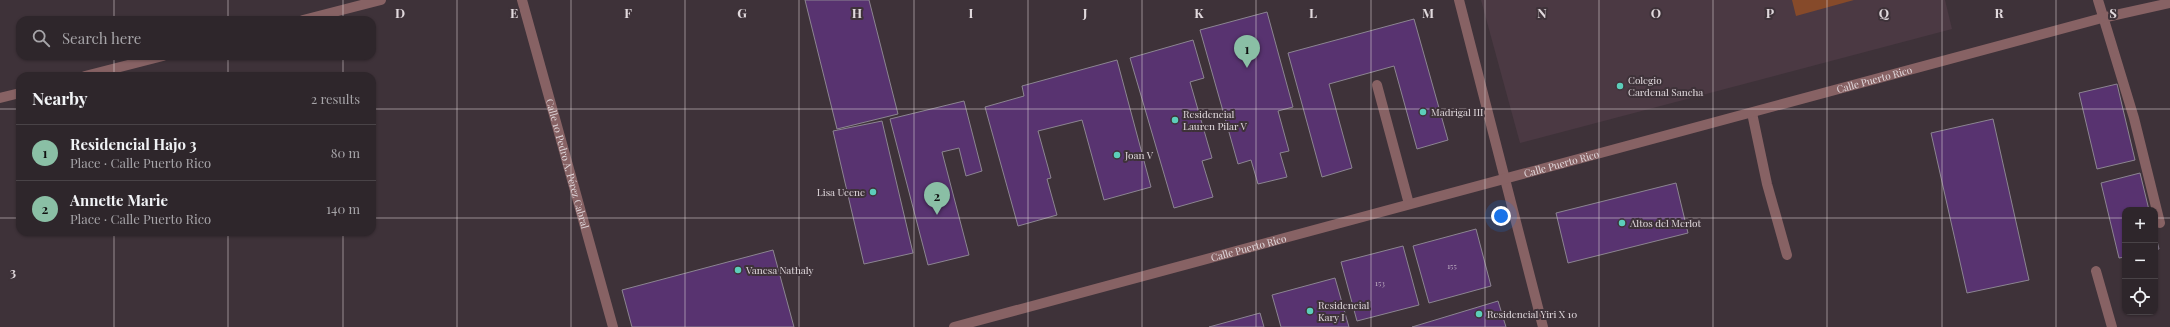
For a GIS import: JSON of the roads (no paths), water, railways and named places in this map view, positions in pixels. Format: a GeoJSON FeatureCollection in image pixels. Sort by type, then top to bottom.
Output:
{"type":"FeatureCollection","features":[{"type":"Feature","properties":{"kind":"street"},"geometry":{"type":"LineString","coordinates":[[320,16],[382,0]]}},
{"type":"Feature","properties":{"kind":"street","name":"Calle 10 Pedro A. Pérez Cabral"},"geometry":{"type":"LineString","coordinates":[[522,0],[613,327]]}},
{"type":"Feature","properties":{"kind":"street"},"geometry":{"type":"LineString","coordinates":[[1459,0],[1543,327]]}},
{"type":"Feature","properties":{"kind":"street"},"geometry":{"type":"LineString","coordinates":[[2098,0],[2102,18],[2134,118],[2160,223]]}},
{"type":"Feature","properties":{"kind":"street","name":"Calle Puerto Rico"},"geometry":{"type":"LineString","coordinates":[[954,327],[2102,18],[2170,3]]}},
{"type":"Feature","properties":{"kind":"street"},"geometry":{"type":"LineString","coordinates":[[101,72],[147,60]]}},
{"type":"Feature","properties":{"kind":"street"},"geometry":{"type":"LineString","coordinates":[[1377,85],[1409,204]]}},
{"type":"Feature","properties":{"kind":"street"},"geometry":{"type":"LineString","coordinates":[[0,98],[16,94]]}},
{"type":"Feature","properties":{"kind":"street"},"geometry":{"type":"LineString","coordinates":[[1752,113],[1767,184],[1786,255]]}},
{"type":"Feature","properties":{"kind":"street"},"geometry":{"type":"LineString","coordinates":[[2096,271],[2112,327]]}},
{"type":"Feature","properties":{"kind":"place","name":"Residencial Hajo 3"},"geometry":{"type":"Point","coordinates":[1247,68]}},
{"type":"Feature","properties":{"kind":"place","name":"Colegio Cardenal Sancha"},"geometry":{"type":"Point","coordinates":[1620,86]}},
{"type":"Feature","properties":{"kind":"place","name":"Madrigal III"},"geometry":{"type":"Point","coordinates":[1423,112]}},
{"type":"Feature","properties":{"kind":"place","name":"Residencial Lauren Pilar V"},"geometry":{"type":"Point","coordinates":[1175,120]}},
{"type":"Feature","properties":{"kind":"place","name":"Joan V"},"geometry":{"type":"Point","coordinates":[1117,155]}},
{"type":"Feature","properties":{"kind":"place","name":"Lisa Ucene"},"geometry":{"type":"Point","coordinates":[873,192]}},
{"type":"Feature","properties":{"kind":"place","name":"Annette Marie"},"geometry":{"type":"Point","coordinates":[937,215]}},
{"type":"Feature","properties":{"kind":"place","name":"Altos del Merlot"},"geometry":{"type":"Point","coordinates":[1622,223]}},
{"type":"Feature","properties":{"kind":"place","name":"Vanesa Nathaly"},"geometry":{"type":"Point","coordinates":[738,270]}},
{"type":"Feature","properties":{"kind":"place","name":"Residencial Kary I"},"geometry":{"type":"Point","coordinates":[1310,311]}},
{"type":"Feature","properties":{"kind":"place","name":"Residencial Yiri X 10"},"geometry":{"type":"Point","coordinates":[1479,314]}}]}
